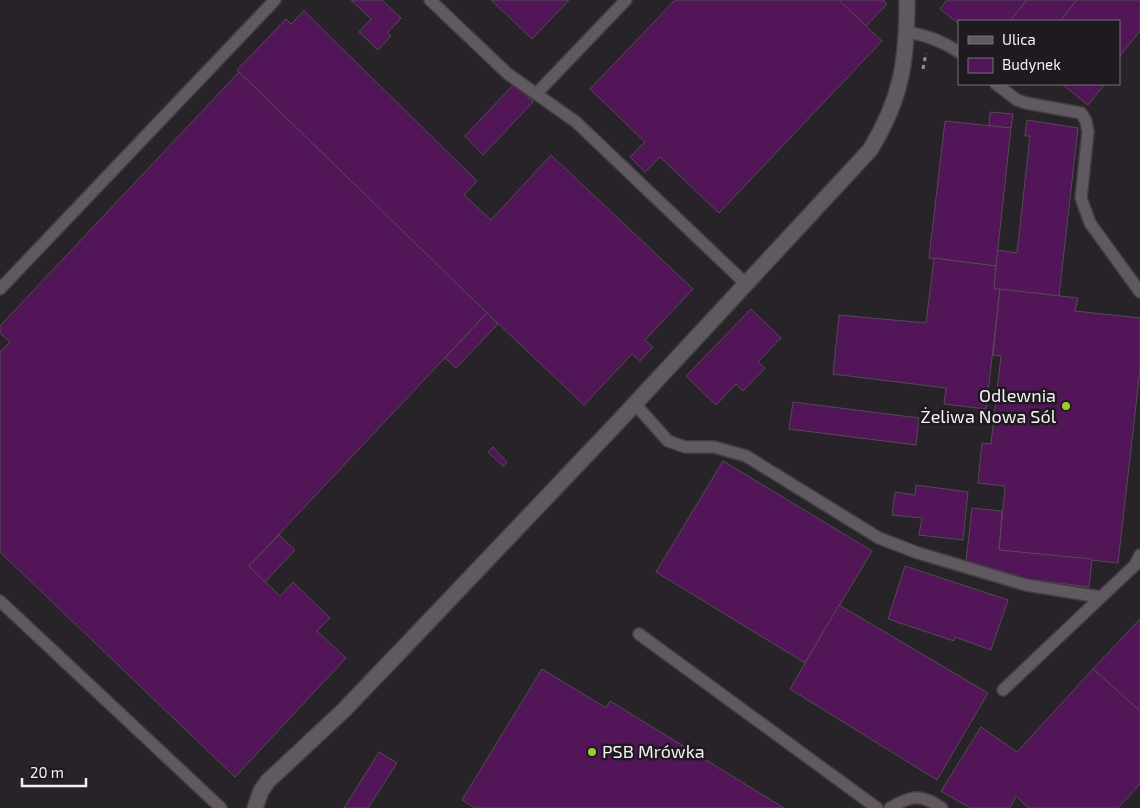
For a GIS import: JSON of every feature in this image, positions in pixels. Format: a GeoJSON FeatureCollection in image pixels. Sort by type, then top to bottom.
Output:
{"type":"FeatureCollection","features":[{"type":"Feature","properties":{"kind":"street"},"geometry":{"type":"LineString","coordinates":[[255,808],[261,791],[272,777],[344,710],[635,404],[870,150],[884,127],[898,91],[906,55],[907,0]]}},
{"type":"Feature","properties":{"kind":"lane"},"geometry":{"type":"LineString","coordinates":[[0,289],[275,0]]}},
{"type":"Feature","properties":{"kind":"lane"},"geometry":{"type":"LineString","coordinates":[[430,0],[508,74],[576,122],[745,283]]}},
{"type":"Feature","properties":{"kind":"lane"},"geometry":{"type":"LineString","coordinates":[[536,94],[626,0]]}},
{"type":"Feature","properties":{"kind":"lane"},"geometry":{"type":"LineString","coordinates":[[907,32],[925,35],[944,42],[958,51]]}},
{"type":"Feature","properties":{"kind":"lane"},"geometry":{"type":"LineString","coordinates":[[997,85],[1017,100],[1081,113],[1086,121],[1088,132],[1081,198],[1084,211],[1090,223],[1140,292]]}},
{"type":"Feature","properties":{"kind":"lane"},"geometry":{"type":"LineString","coordinates":[[635,404],[668,441],[685,447],[714,448],[746,456],[882,539],[918,553],[1026,585],[1100,597]]}},
{"type":"Feature","properties":{"kind":"lane"},"geometry":{"type":"LineString","coordinates":[[1003,690],[1135,565],[1140,555]]}},
{"type":"Feature","properties":{"kind":"lane"},"geometry":{"type":"LineString","coordinates":[[0,601],[221,808]]}},
{"type":"Feature","properties":{"kind":"lane"},"geometry":{"type":"LineString","coordinates":[[639,634],[877,808]]}},
{"type":"Feature","properties":{"kind":"lane"},"geometry":{"type":"LineString","coordinates":[[890,808],[905,799],[920,797],[942,808]]}},
{"type":"Feature","properties":{"kind":"building"},"geometry":{"type":"Polygon","coordinates":[[[351,0],[382,0],[401,18],[387,33],[391,36],[378,50],[359,32],[371,19],[351,0]]]}},
{"type":"Feature","properties":{"kind":"building"},"geometry":{"type":"Polygon","coordinates":[[[491,0],[569,0],[532,39],[491,0]]]}},
{"type":"Feature","properties":{"kind":"building"},"geometry":{"type":"Polygon","coordinates":[[[675,0],[839,0],[882,41],[719,213],[660,157],[645,172],[630,157],[645,142],[590,89],[675,0]]]}},
{"type":"Feature","properties":{"kind":"building"},"geometry":{"type":"Polygon","coordinates":[[[839,0],[883,0],[887,4],[866,26],[839,0]]]}},
{"type":"Feature","properties":{"kind":"building"},"geometry":{"type":"Polygon","coordinates":[[[947,0],[1027,0],[1011,20],[958,20],[958,23],[940,9],[947,0]]]}},
{"type":"Feature","properties":{"kind":"building"},"geometry":{"type":"Polygon","coordinates":[[[1027,0],[1077,0],[1061,20],[1011,20],[1027,0]]]}},
{"type":"Feature","properties":{"kind":"building"},"geometry":{"type":"Polygon","coordinates":[[[1077,0],[1140,0],[1140,31],[1120,56],[1120,20],[1061,20],[1077,0]]]}},
{"type":"Feature","properties":{"kind":"building"},"geometry":{"type":"Polygon","coordinates":[[[304,11],[477,181],[464,195],[491,220],[551,155],[693,289],[645,340],[653,347],[640,361],[632,354],[584,405],[237,70],[286,19],[291,24],[304,11]]]}},
{"type":"Feature","properties":{"kind":"building"},"geometry":{"type":"Polygon","coordinates":[[[239,72],[487,313],[249,566],[280,596],[293,582],[330,618],[317,631],[346,658],[235,777],[0,552],[0,352],[10,342],[0,333],[0,326],[239,72]]]}},
{"type":"Feature","properties":{"kind":"building"},"geometry":{"type":"Polygon","coordinates":[[[514,84],[533,102],[483,155],[465,136],[514,84]]]}},
{"type":"Feature","properties":{"kind":"building"},"geometry":{"type":"Polygon","coordinates":[[[1063,85],[1104,85],[1088,105],[1063,85]]]}},
{"type":"Feature","properties":{"kind":"building"},"geometry":{"type":"Polygon","coordinates":[[[990,112],[1013,114],[1011,128],[989,126],[990,112]]]}},
{"type":"Feature","properties":{"kind":"building"},"geometry":{"type":"Polygon","coordinates":[[[1027,120],[1078,128],[1059,296],[994,289],[997,250],[1017,253],[1030,136],[1025,136],[1027,120]]]}},
{"type":"Feature","properties":{"kind":"building"},"geometry":{"type":"Polygon","coordinates":[[[945,121],[1011,128],[996,266],[929,258],[945,121]]]}},
{"type":"Feature","properties":{"kind":"building"},"geometry":{"type":"Polygon","coordinates":[[[934,258],[996,266],[994,289],[1000,289],[986,409],[944,404],[946,388],[833,374],[839,315],[926,323],[934,258]]]}},
{"type":"Feature","properties":{"kind":"building","name":"Odlewnia Żeliwa Nowa Sól"},"geometry":{"type":"Polygon","coordinates":[[[1000,289],[1078,298],[1075,311],[1140,318],[1140,370],[1118,563],[999,550],[1005,486],[978,483],[982,443],[991,444],[1001,356],[993,355],[1000,289]]]}},
{"type":"Feature","properties":{"kind":"building"},"geometry":{"type":"Polygon","coordinates":[[[751,309],[781,338],[758,362],[765,368],[743,391],[736,384],[716,405],[686,376],[751,309]]]}},
{"type":"Feature","properties":{"kind":"building"},"geometry":{"type":"Polygon","coordinates":[[[487,313],[498,324],[456,368],[445,358],[487,313]]]}},
{"type":"Feature","properties":{"kind":"building"},"geometry":{"type":"Polygon","coordinates":[[[793,402],[919,418],[916,445],[789,429],[793,402]]]}},
{"type":"Feature","properties":{"kind":"building"},"geometry":{"type":"Polygon","coordinates":[[[493,447],[507,462],[503,466],[488,452],[493,447]]]}},
{"type":"Feature","properties":{"kind":"building"},"geometry":{"type":"Polygon","coordinates":[[[723,461],[872,551],[805,663],[656,572],[723,461]]]}},
{"type":"Feature","properties":{"kind":"building"},"geometry":{"type":"Polygon","coordinates":[[[916,485],[968,492],[963,540],[919,535],[922,518],[892,515],[895,492],[915,495],[916,485]]]}},
{"type":"Feature","properties":{"kind":"building"},"geometry":{"type":"Polygon","coordinates":[[[972,508],[1002,511],[999,550],[1092,559],[1089,587],[1027,579],[966,562],[972,508]]]}},
{"type":"Feature","properties":{"kind":"building"},"geometry":{"type":"Polygon","coordinates":[[[279,535],[295,550],[265,582],[249,566],[279,535]]]}},
{"type":"Feature","properties":{"kind":"building"},"geometry":{"type":"Polygon","coordinates":[[[905,566],[1008,600],[991,650],[955,637],[954,641],[888,619],[905,566]]]}},
{"type":"Feature","properties":{"kind":"building"},"geometry":{"type":"Polygon","coordinates":[[[839,605],[988,693],[937,780],[790,689],[839,605]]]}},
{"type":"Feature","properties":{"kind":"building"},"geometry":{"type":"Polygon","coordinates":[[[1140,619],[1140,711],[1093,669],[1140,619]]]}},
{"type":"Feature","properties":{"kind":"building","name":"PSB Mrówka"},"geometry":{"type":"Polygon","coordinates":[[[542,669],[606,708],[610,701],[784,808],[475,808],[462,800],[542,669]]]}},
{"type":"Feature","properties":{"kind":"building"},"geometry":{"type":"Polygon","coordinates":[[[1093,669],[1140,711],[1140,784],[1118,808],[1028,808],[1016,796],[1010,808],[970,808],[941,791],[981,727],[1017,752],[1093,669]]]}},
{"type":"Feature","properties":{"kind":"building"},"geometry":{"type":"Polygon","coordinates":[[[379,752],[397,763],[368,808],[344,808],[379,752]]]}},
{"type":"Feature","properties":{"kind":"place","name":"Odlewnia Żeliwa Nowa Sól"},"geometry":{"type":"Point","coordinates":[1066,406]}},
{"type":"Feature","properties":{"kind":"place","name":"PSB Mrówka"},"geometry":{"type":"Point","coordinates":[592,752]}}]}
